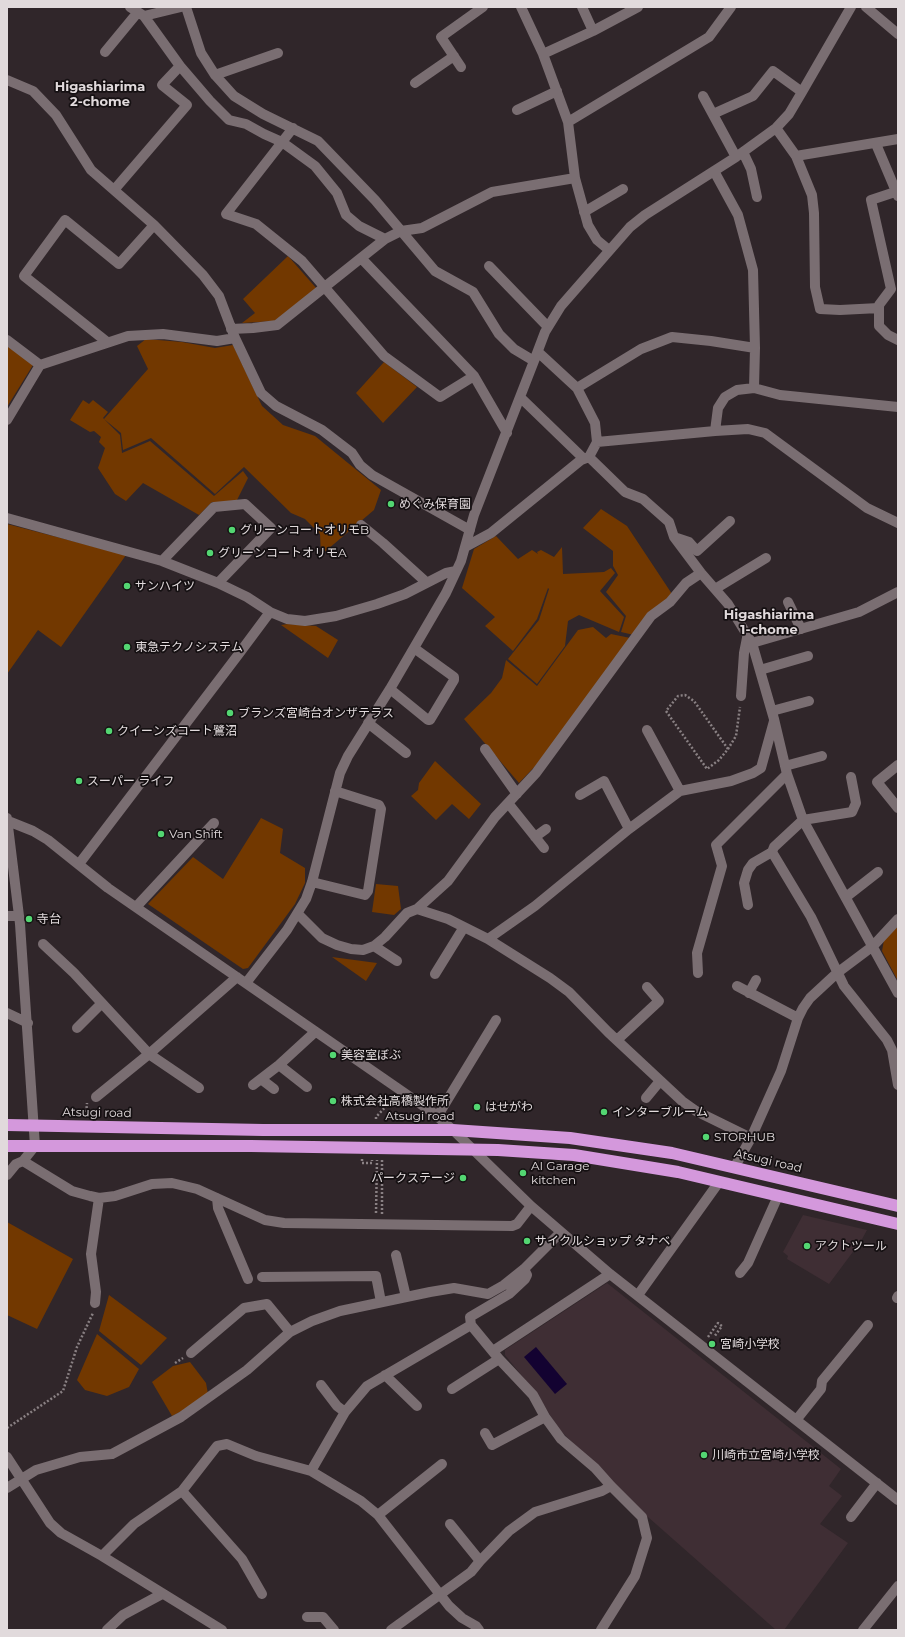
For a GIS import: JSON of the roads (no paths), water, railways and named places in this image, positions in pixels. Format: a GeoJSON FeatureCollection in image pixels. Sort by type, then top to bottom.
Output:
{"type":"FeatureCollection","features":[{"type":"Feature","properties":{"kind":"highway","name":"Atsugi road"},"geometry":{"type":"LineString","coordinates":[[7,1126],[271,1130],[453,1130],[578,1139],[646,1148],[898,1206]]}},
{"type":"Feature","properties":{"kind":"highway"},"geometry":{"type":"LineString","coordinates":[[7,1146],[251,1146],[521,1150],[574,1155],[641,1165],[898,1224]]}},
{"type":"Feature","properties":{"kind":"street"},"geometry":{"type":"LineString","coordinates":[[105,52],[137,12],[181,7]]}},
{"type":"Feature","properties":{"kind":"street"},"geometry":{"type":"LineString","coordinates":[[186,7],[201,53],[215,75],[234,96],[262,114],[318,141],[375,200],[435,271],[473,292],[499,334],[514,349],[536,356],[577,388],[596,423],[597,442],[587,458],[491,533],[465,547]]}},
{"type":"Feature","properties":{"kind":"street"},"geometry":{"type":"LineString","coordinates":[[461,66],[441,37],[483,7]]}},
{"type":"Feature","properties":{"kind":"street"},"geometry":{"type":"LineString","coordinates":[[521,7],[543,54],[568,122],[575,178],[588,225],[597,240],[609,250]]}},
{"type":"Feature","properties":{"kind":"street"},"geometry":{"type":"LineString","coordinates":[[582,7],[593,31]]}},
{"type":"Feature","properties":{"kind":"street"},"geometry":{"type":"LineString","coordinates":[[543,54],[593,31],[638,7]]}},
{"type":"Feature","properties":{"kind":"street"},"geometry":{"type":"LineString","coordinates":[[568,122],[709,37],[731,7]]}},
{"type":"Feature","properties":{"kind":"street"},"geometry":{"type":"LineString","coordinates":[[246,983],[298,914],[306,899],[312,882],[335,791],[348,756],[390,689],[446,593],[456,571],[470,530],[548,327],[561,306],[630,227],[645,214],[739,155],[776,128],[788,114],[802,92],[850,7]]}},
{"type":"Feature","properties":{"kind":"street"},"geometry":{"type":"LineString","coordinates":[[866,7],[898,34]]}},
{"type":"Feature","properties":{"kind":"street"},"geometry":{"type":"LineString","coordinates":[[137,12],[180,66],[210,101],[229,120],[246,124],[282,142],[315,166],[337,193],[346,215],[360,226],[385,239]]}},
{"type":"Feature","properties":{"kind":"street"},"geometry":{"type":"LineString","coordinates":[[215,75],[278,52]]}},
{"type":"Feature","properties":{"kind":"street"},"geometry":{"type":"LineString","coordinates":[[415,83],[454,56]]}},
{"type":"Feature","properties":{"kind":"street"},"geometry":{"type":"LineString","coordinates":[[114,190],[186,106],[162,85],[180,66]]}},
{"type":"Feature","properties":{"kind":"street"},"geometry":{"type":"LineString","coordinates":[[712,114],[753,96],[773,71],[802,92]]}},
{"type":"Feature","properties":{"kind":"street"},"geometry":{"type":"LineString","coordinates":[[7,80],[33,91],[56,115],[91,170],[154,225],[203,275],[219,296],[233,333],[261,393],[276,406],[322,430],[352,453],[360,464],[372,475],[470,530]]}},
{"type":"Feature","properties":{"kind":"street"},"geometry":{"type":"LineString","coordinates":[[517,110],[557,91]]}},
{"type":"Feature","properties":{"kind":"street"},"geometry":{"type":"LineString","coordinates":[[703,96],[712,114],[739,155],[751,169],[757,197]]}},
{"type":"Feature","properties":{"kind":"street"},"geometry":{"type":"LineString","coordinates":[[292,128],[226,214],[256,224],[273,236],[302,261],[384,356],[440,397],[474,376]]}},
{"type":"Feature","properties":{"kind":"street"},"geometry":{"type":"LineString","coordinates":[[776,128],[796,156],[812,195],[814,213],[815,287],[820,309],[840,310],[879,308]]}},
{"type":"Feature","properties":{"kind":"street"},"geometry":{"type":"LineString","coordinates":[[796,156],[876,144],[898,139]]}},
{"type":"Feature","properties":{"kind":"street"},"geometry":{"type":"LineString","coordinates":[[876,144],[897,194],[871,200],[894,291],[879,305],[880,326],[888,335],[898,340]]}},
{"type":"Feature","properties":{"kind":"street"},"geometry":{"type":"LineString","coordinates":[[714,171],[738,215],[753,270],[755,348],[754,388]]}},
{"type":"Feature","properties":{"kind":"street"},"geometry":{"type":"LineString","coordinates":[[7,420],[40,364],[128,336],[163,334],[217,341],[233,333],[253,328],[277,325],[385,239],[401,231],[422,228],[492,192],[575,178]]}},
{"type":"Feature","properties":{"kind":"street"},"geometry":{"type":"LineString","coordinates":[[584,212],[623,189]]}},
{"type":"Feature","properties":{"kind":"street"},"geometry":{"type":"LineString","coordinates":[[107,342],[24,276],[65,220],[118,264],[154,225]]}},
{"type":"Feature","properties":{"kind":"street"},"geometry":{"type":"LineString","coordinates":[[361,258],[474,376],[507,433]]}},
{"type":"Feature","properties":{"kind":"street"},"geometry":{"type":"LineString","coordinates":[[489,266],[548,327]]}},
{"type":"Feature","properties":{"kind":"street"},"geometry":{"type":"LineString","coordinates":[[577,388],[641,349],[672,337],[755,348]]}},
{"type":"Feature","properties":{"kind":"street"},"geometry":{"type":"LineString","coordinates":[[7,340],[40,364]]}},
{"type":"Feature","properties":{"kind":"street"},"geometry":{"type":"LineString","coordinates":[[715,431],[718,408],[725,397],[738,390],[754,388],[780,396],[898,407]]}},
{"type":"Feature","properties":{"kind":"street"},"geometry":{"type":"LineString","coordinates":[[521,398],[626,492],[642,499],[669,522],[674,537],[701,573],[728,604],[750,641],[773,715],[786,770],[804,820],[898,993]]}},
{"type":"Feature","properties":{"kind":"street"},"geometry":{"type":"LineString","coordinates":[[597,442],[748,429],[765,433],[867,508],[898,523]]}},
{"type":"Feature","properties":{"kind":"street"},"geometry":{"type":"LineString","coordinates":[[162,562],[214,507],[245,504],[272,528],[218,583]]}},
{"type":"Feature","properties":{"kind":"street"},"geometry":{"type":"LineString","coordinates":[[7,518],[162,562],[218,583],[247,597],[270,612],[287,619],[304,621],[328,617],[377,604],[405,594],[446,573],[456,571]]}},
{"type":"Feature","properties":{"kind":"street"},"geometry":{"type":"LineString","coordinates":[[674,537],[689,542],[697,551],[730,521]]}},
{"type":"Feature","properties":{"kind":"street"},"geometry":{"type":"LineString","coordinates":[[361,525],[384,543],[426,582]]}},
{"type":"Feature","properties":{"kind":"street"},"geometry":{"type":"LineString","coordinates":[[715,589],[766,558]]}},
{"type":"Feature","properties":{"kind":"street"},"geometry":{"type":"LineString","coordinates":[[298,914],[322,938],[337,946],[363,950],[374,946],[385,937],[407,913],[417,909],[448,881],[495,817],[540,767],[651,616],[670,602],[686,583],[701,573]]}},
{"type":"Feature","properties":{"kind":"street"},"geometry":{"type":"LineString","coordinates":[[750,641],[801,629],[859,612],[898,592]]}},
{"type":"Feature","properties":{"kind":"street"},"geometry":{"type":"LineString","coordinates":[[788,602],[801,629]]}},
{"type":"Feature","properties":{"kind":"street"},"geometry":{"type":"LineString","coordinates":[[79,864],[270,612]]}},
{"type":"Feature","properties":{"kind":"street"},"geometry":{"type":"LineString","coordinates":[[741,696],[744,654],[750,641]]}},
{"type":"Feature","properties":{"kind":"street"},"geometry":{"type":"LineString","coordinates":[[390,689],[428,720],[430,720],[454,680],[454,677],[414,648]]}},
{"type":"Feature","properties":{"kind":"street"},"geometry":{"type":"LineString","coordinates":[[760,670],[808,656]]}},
{"type":"Feature","properties":{"kind":"street"},"geometry":{"type":"LineString","coordinates":[[773,715],[809,701]]}},
{"type":"Feature","properties":{"kind":"street"},"geometry":{"type":"LineString","coordinates":[[488,939],[535,906],[628,829],[680,791],[730,781],[753,773],[761,768],[773,715]]}},
{"type":"Feature","properties":{"kind":"street"},"geometry":{"type":"LineString","coordinates":[[368,723],[406,753]]}},
{"type":"Feature","properties":{"kind":"street"},"geometry":{"type":"LineString","coordinates":[[647,730],[680,791]]}},
{"type":"Feature","properties":{"kind":"street"},"geometry":{"type":"LineString","coordinates":[[485,749],[517,794]]}},
{"type":"Feature","properties":{"kind":"street"},"geometry":{"type":"LineString","coordinates":[[698,973],[697,953],[722,866],[716,845],[786,770],[822,756]]}},
{"type":"Feature","properties":{"kind":"street"},"geometry":{"type":"LineString","coordinates":[[898,765],[877,782],[898,808]]}},
{"type":"Feature","properties":{"kind":"street"},"geometry":{"type":"LineString","coordinates":[[748,905],[744,883],[748,870],[753,863],[772,852],[774,847],[804,820],[852,812],[856,803],[851,777]]}},
{"type":"Feature","properties":{"kind":"street"},"geometry":{"type":"LineString","coordinates":[[580,795],[604,781],[628,829]]}},
{"type":"Feature","properties":{"kind":"street"},"geometry":{"type":"LineString","coordinates":[[312,882],[365,895],[368,891],[380,808],[379,805],[335,791]]}},
{"type":"Feature","properties":{"kind":"street"},"geometry":{"type":"LineString","coordinates":[[508,803],[544,848]]}},
{"type":"Feature","properties":{"kind":"street"},"geometry":{"type":"LineString","coordinates":[[7,1175],[35,1146],[28,1023],[19,916],[11,868],[8,820],[33,831],[136,907],[437,1117],[453,1130],[531,1206],[610,1274],[797,1419],[898,1500]]}},
{"type":"Feature","properties":{"kind":"street"},"geometry":{"type":"LineString","coordinates":[[136,907],[214,823]]}},
{"type":"Feature","properties":{"kind":"street"},"geometry":{"type":"LineString","coordinates":[[535,836],[546,829]]}},
{"type":"Feature","properties":{"kind":"street"},"geometry":{"type":"LineString","coordinates":[[772,852],[811,917],[844,986],[887,1040],[892,1050],[898,1085]]}},
{"type":"Feature","properties":{"kind":"street"},"geometry":{"type":"LineString","coordinates":[[846,897],[878,872]]}},
{"type":"Feature","properties":{"kind":"street"},"geometry":{"type":"LineString","coordinates":[[417,909],[448,919],[488,939],[569,992],[617,1040],[682,1101],[696,1110],[751,1138]]}},
{"type":"Feature","properties":{"kind":"street"},"geometry":{"type":"LineString","coordinates":[[7,916],[19,916]]}},
{"type":"Feature","properties":{"kind":"street"},"geometry":{"type":"LineString","coordinates":[[734,1168],[751,1138],[781,1071],[798,1018],[810,998],[837,972],[873,946],[898,919]]}},
{"type":"Feature","properties":{"kind":"street"},"geometry":{"type":"LineString","coordinates":[[435,974],[464,927]]}},
{"type":"Feature","properties":{"kind":"street"},"geometry":{"type":"LineString","coordinates":[[43,944],[74,973],[149,1054],[199,1088]]}},
{"type":"Feature","properties":{"kind":"street"},"geometry":{"type":"LineString","coordinates":[[374,946],[397,961]]}},
{"type":"Feature","properties":{"kind":"street"},"geometry":{"type":"LineString","coordinates":[[96,1097],[149,1054],[237,977]]}},
{"type":"Feature","properties":{"kind":"street"},"geometry":{"type":"LineString","coordinates":[[749,993],[756,980]]}},
{"type":"Feature","properties":{"kind":"street"},"geometry":{"type":"LineString","coordinates":[[737,986],[798,1018]]}},
{"type":"Feature","properties":{"kind":"street"},"geometry":{"type":"LineString","coordinates":[[617,1040],[658,1002],[647,987]]}},
{"type":"Feature","properties":{"kind":"street"},"geometry":{"type":"LineString","coordinates":[[77,1028],[102,1003]]}},
{"type":"Feature","properties":{"kind":"street"},"geometry":{"type":"LineString","coordinates":[[7,1013],[28,1023]]}},
{"type":"Feature","properties":{"kind":"street"},"geometry":{"type":"LineString","coordinates":[[437,1117],[496,1020]]}},
{"type":"Feature","properties":{"kind":"street"},"geometry":{"type":"LineString","coordinates":[[274,1089],[257,1082],[279,1065],[315,1032]]}},
{"type":"Feature","properties":{"kind":"street"},"geometry":{"type":"LineString","coordinates":[[279,1065],[307,1087]]}},
{"type":"Feature","properties":{"kind":"street"},"geometry":{"type":"LineString","coordinates":[[646,1098],[660,1081]]}},
{"type":"Feature","properties":{"kind":"street"},"geometry":{"type":"LineString","coordinates":[[23,1160],[72,1191],[99,1198],[115,1196],[152,1184],[172,1183],[197,1189],[265,1220],[284,1223],[512,1226],[516,1224],[531,1206]]}},
{"type":"Feature","properties":{"kind":"street"},"geometry":{"type":"LineString","coordinates":[[638,1295],[719,1182]]}},
{"type":"Feature","properties":{"kind":"street"},"geometry":{"type":"LineString","coordinates":[[740,1273],[748,1263],[778,1196]]}},
{"type":"Feature","properties":{"kind":"street"},"geometry":{"type":"LineString","coordinates":[[95,1303],[96,1292],[91,1254],[99,1198]]}},
{"type":"Feature","properties":{"kind":"street"},"geometry":{"type":"LineString","coordinates":[[217,1198],[218,1208],[248,1279]]}},
{"type":"Feature","properties":{"kind":"street"},"geometry":{"type":"LineString","coordinates":[[7,1488],[36,1470],[80,1457],[112,1454],[181,1417],[246,1370],[290,1332],[340,1311],[454,1288],[488,1294],[504,1285],[524,1269],[561,1232]]}},
{"type":"Feature","properties":{"kind":"street"},"geometry":{"type":"LineString","coordinates":[[396,1255],[406,1297]]}},
{"type":"Feature","properties":{"kind":"street"},"geometry":{"type":"LineString","coordinates":[[748,1263],[758,1268]]}},
{"type":"Feature","properties":{"kind":"street"},"geometry":{"type":"LineString","coordinates":[[524,1269],[527,1275],[525,1279],[509,1294],[470,1317],[471,1325],[533,1395],[544,1417],[562,1439],[595,1468],[642,1517],[647,1538],[635,1576],[601,1630]]}},
{"type":"Feature","properties":{"kind":"street"},"geometry":{"type":"LineString","coordinates":[[452,1389],[496,1355],[610,1274]]}},
{"type":"Feature","properties":{"kind":"street"},"geometry":{"type":"LineString","coordinates":[[262,1277],[376,1276],[381,1302]]}},
{"type":"Feature","properties":{"kind":"street"},"geometry":{"type":"LineString","coordinates":[[191,1352],[244,1308],[267,1304],[290,1332]]}},
{"type":"Feature","properties":{"kind":"street"},"geometry":{"type":"LineString","coordinates":[[311,1471],[346,1412],[367,1386],[471,1325]]}},
{"type":"Feature","properties":{"kind":"street"},"geometry":{"type":"LineString","coordinates":[[797,1419],[822,1389],[822,1381],[868,1325]]}},
{"type":"Feature","properties":{"kind":"street"},"geometry":{"type":"LineString","coordinates":[[385,1375],[417,1406]]}},
{"type":"Feature","properties":{"kind":"street"},"geometry":{"type":"LineString","coordinates":[[321,1385],[337,1406],[346,1412]]}},
{"type":"Feature","properties":{"kind":"street"},"geometry":{"type":"LineString","coordinates":[[485,1432],[492,1445],[544,1417]]}},
{"type":"Feature","properties":{"kind":"street"},"geometry":{"type":"LineString","coordinates":[[102,1556],[134,1524],[182,1491],[217,1446],[227,1444],[256,1456],[311,1471],[361,1501],[378,1515],[449,1606],[462,1618],[476,1626],[479,1630]]}},
{"type":"Feature","properties":{"kind":"street"},"geometry":{"type":"LineString","coordinates":[[7,1457],[50,1523],[61,1533],[102,1556],[221,1630]]}},
{"type":"Feature","properties":{"kind":"street"},"geometry":{"type":"LineString","coordinates":[[378,1515],[442,1464]]}},
{"type":"Feature","properties":{"kind":"street"},"geometry":{"type":"LineString","coordinates":[[851,1517],[877,1483]]}},
{"type":"Feature","properties":{"kind":"street"},"geometry":{"type":"LineString","coordinates":[[391,1630],[471,1572],[509,1531],[535,1512],[602,1491],[611,1486]]}},
{"type":"Feature","properties":{"kind":"street"},"geometry":{"type":"LineString","coordinates":[[182,1491],[242,1559],[262,1594]]}},
{"type":"Feature","properties":{"kind":"street"},"geometry":{"type":"LineString","coordinates":[[450,1524],[480,1561]]}},
{"type":"Feature","properties":{"kind":"street"},"geometry":{"type":"LineString","coordinates":[[863,1630],[898,1586]]}},
{"type":"Feature","properties":{"kind":"street"},"geometry":{"type":"LineString","coordinates":[[107,1630],[123,1616],[162,1594]]}},
{"type":"Feature","properties":{"kind":"street"},"geometry":{"type":"LineString","coordinates":[[307,1616],[323,1617],[334,1630]]}},
{"type":"Feature","properties":{"kind":"place","name":"めぐみ保育園"},"geometry":{"type":"Point","coordinates":[391,504]}},
{"type":"Feature","properties":{"kind":"place","name":"グリーンコートオリモB"},"geometry":{"type":"Point","coordinates":[232,530]}},
{"type":"Feature","properties":{"kind":"place","name":"グリーンコートオリモA"},"geometry":{"type":"Point","coordinates":[210,553]}},
{"type":"Feature","properties":{"kind":"place","name":"サンハイツ"},"geometry":{"type":"Point","coordinates":[127,586]}},
{"type":"Feature","properties":{"kind":"place","name":"東急テクノシステム"},"geometry":{"type":"Point","coordinates":[127,647]}},
{"type":"Feature","properties":{"kind":"place","name":"ブランズ宮崎台オンザテラス"},"geometry":{"type":"Point","coordinates":[230,713]}},
{"type":"Feature","properties":{"kind":"place","name":"クイーンズコート鷺沼"},"geometry":{"type":"Point","coordinates":[109,731]}},
{"type":"Feature","properties":{"kind":"place","name":"スーパー ライフ"},"geometry":{"type":"Point","coordinates":[79,781]}},
{"type":"Feature","properties":{"kind":"place","name":"Van Shift"},"geometry":{"type":"Point","coordinates":[161,834]}},
{"type":"Feature","properties":{"kind":"place","name":"寺台"},"geometry":{"type":"Point","coordinates":[29,919]}},
{"type":"Feature","properties":{"kind":"place","name":"美容室ぼぶ"},"geometry":{"type":"Point","coordinates":[333,1055]}},
{"type":"Feature","properties":{"kind":"place","name":"株式会社高橋製作所"},"geometry":{"type":"Point","coordinates":[333,1101]}},
{"type":"Feature","properties":{"kind":"place","name":"はせがわ"},"geometry":{"type":"Point","coordinates":[477,1107]}},
{"type":"Feature","properties":{"kind":"place","name":"インターブルーム"},"geometry":{"type":"Point","coordinates":[604,1112]}},
{"type":"Feature","properties":{"kind":"place","name":"STORHUB"},"geometry":{"type":"Point","coordinates":[706,1137]}},
{"type":"Feature","properties":{"kind":"place","name":"AI Garage kitchen"},"geometry":{"type":"Point","coordinates":[523,1173]}},
{"type":"Feature","properties":{"kind":"place","name":"パークステージ"},"geometry":{"type":"Point","coordinates":[463,1178]}},
{"type":"Feature","properties":{"kind":"place","name":"サイクルショップ タナベ"},"geometry":{"type":"Point","coordinates":[527,1241]}},
{"type":"Feature","properties":{"kind":"place","name":"アクトツール"},"geometry":{"type":"Point","coordinates":[807,1246]}},
{"type":"Feature","properties":{"kind":"place","name":"宮崎小学校"},"geometry":{"type":"Point","coordinates":[712,1344]}},
{"type":"Feature","properties":{"kind":"place","name":"川崎市立宮崎小学校"},"geometry":{"type":"Point","coordinates":[704,1455]}},
{"type":"Feature","properties":{"kind":"district","name":"Higashiarima 2-chome"},"geometry":{"type":"Point","coordinates":[100,94]}},
{"type":"Feature","properties":{"kind":"district","name":"Higashiarima 1-chome"},"geometry":{"type":"Point","coordinates":[769,622]}}]}
